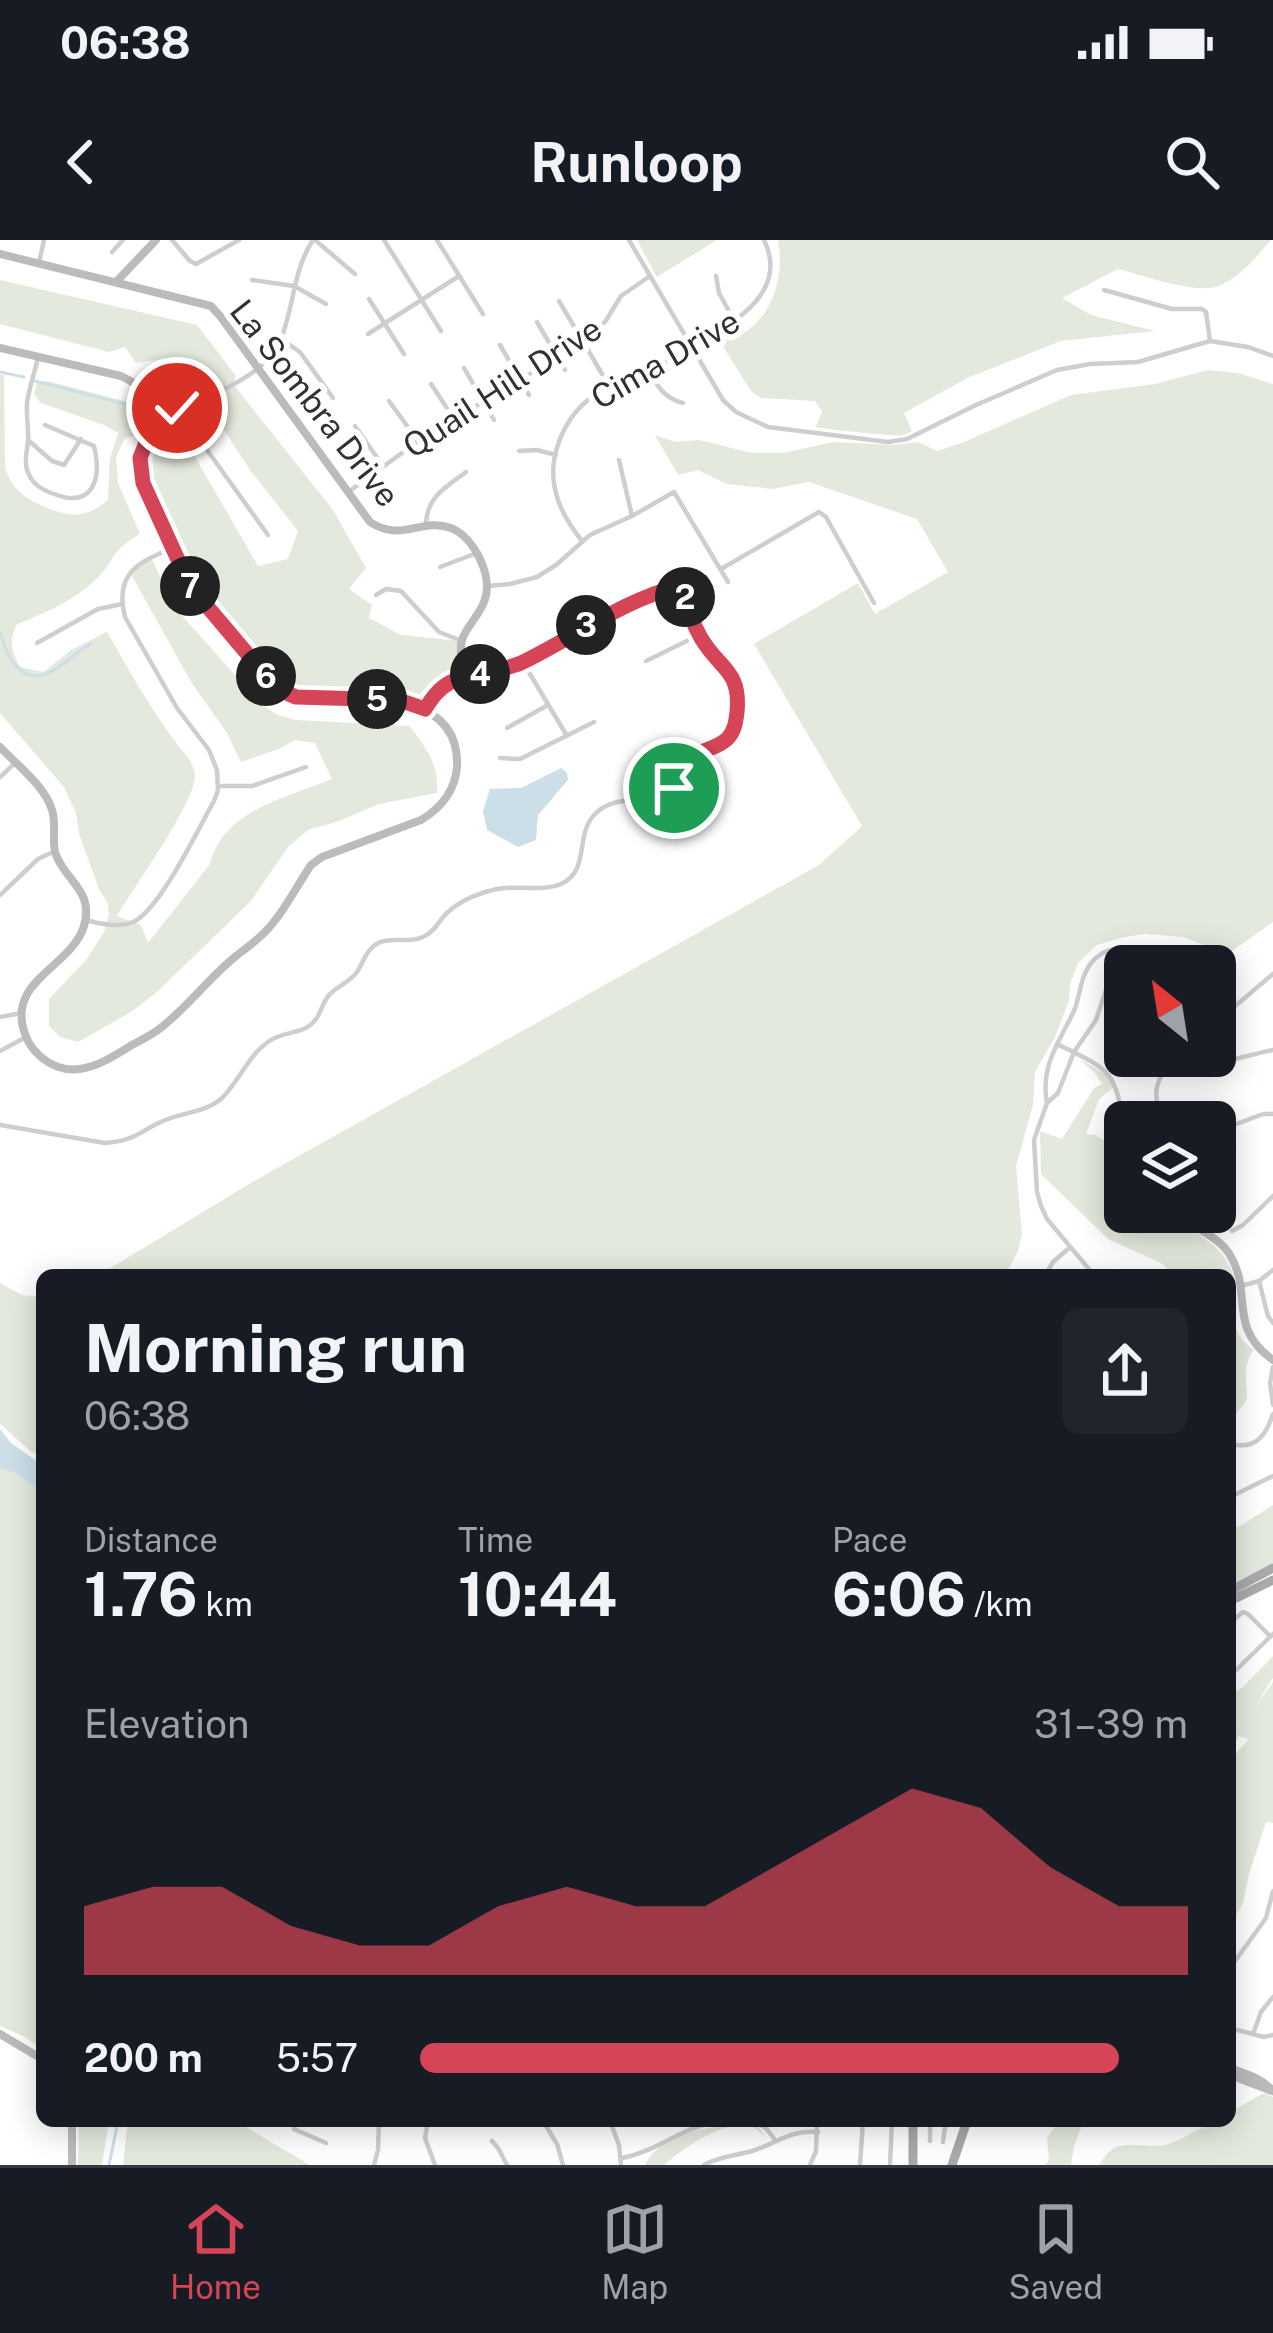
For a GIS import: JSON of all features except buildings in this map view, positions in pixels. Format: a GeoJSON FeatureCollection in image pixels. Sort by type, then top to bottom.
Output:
{"type":"FeatureCollection","features":[{"type":"Feature","properties":{"kind":"main road"},"geometry":{"type":"LineString","coordinates":[[1236,1588],[1273,1568]]}},
{"type":"Feature","properties":{"kind":"main road"},"geometry":{"type":"LineString","coordinates":[[1236,1597],[1273,1580]]}},
{"type":"Feature","properties":{"kind":"main road"},"geometry":{"type":"LineString","coordinates":[[913,2127],[913,2165]]}},
{"type":"Feature","properties":{"kind":"main road"},"geometry":{"type":"LineString","coordinates":[[952,2165],[965,2127]]}},
{"type":"Feature","properties":{"kind":"street"},"geometry":{"type":"LineString","coordinates":[[39,263],[44,240]]}},
{"type":"Feature","properties":{"kind":"street"},"geometry":{"type":"LineString","coordinates":[[112,252],[123,240]]}},
{"type":"Feature","properties":{"kind":"street"},"geometry":{"type":"LineString","coordinates":[[116,282],[156,240]]}},
{"type":"Feature","properties":{"kind":"street"},"geometry":{"type":"LineString","coordinates":[[172,240],[196,264],[239,240]]}},
{"type":"Feature","properties":{"kind":"street"},"geometry":{"type":"LineString","coordinates":[[152,412],[222,391],[272,355],[281,339],[303,256],[314,240],[355,274]]}},
{"type":"Feature","properties":{"kind":"street"},"geometry":{"type":"LineString","coordinates":[[384,240],[440,331]]}},
{"type":"Feature","properties":{"kind":"street"},"geometry":{"type":"LineString","coordinates":[[437,240],[483,314]]}},
{"type":"Feature","properties":{"kind":"street"},"geometry":{"type":"LineString","coordinates":[[629,240],[723,400],[753,421],[795,431],[907,440],[1057,370],[1138,362],[1210,340],[1273,356]]}},
{"type":"Feature","properties":{"kind":"street","name":"Cima Drive"},"geometry":{"type":"LineString","coordinates":[[556,455],[573,416],[592,397],[633,371],[691,348],[752,309],[770,266],[764,240]]}},
{"type":"Feature","properties":{"kind":"street","name":"La Sombra Drive"},"geometry":{"type":"LineString","coordinates":[[0,254],[211,307],[362,514],[378,527],[398,533],[426,526],[449,527],[477,553]]}},
{"type":"Feature","properties":{"kind":"street"},"geometry":{"type":"LineString","coordinates":[[368,334],[458,276]]}},
{"type":"Feature","properties":{"kind":"street","name":"Quail Hill Drive"},"geometry":{"type":"LineString","coordinates":[[347,492],[453,416],[484,403],[605,322],[621,296],[650,276]]}},
{"type":"Feature","properties":{"kind":"street"},"geometry":{"type":"LineString","coordinates":[[716,276],[718,293],[735,322]]}},
{"type":"Feature","properties":{"kind":"street"},"geometry":{"type":"LineString","coordinates":[[252,280],[294,286],[326,304]]}},
{"type":"Feature","properties":{"kind":"street"},"geometry":{"type":"LineString","coordinates":[[1104,290],[1172,309],[1202,309],[1210,340]]}},
{"type":"Feature","properties":{"kind":"street"},"geometry":{"type":"LineString","coordinates":[[369,299],[404,354]]}},
{"type":"Feature","properties":{"kind":"street"},"geometry":{"type":"LineString","coordinates":[[559,301],[609,386]]}},
{"type":"Feature","properties":{"kind":"street"},"geometry":{"type":"LineString","coordinates":[[537,322],[565,370]]}},
{"type":"Feature","properties":{"kind":"street"},"geometry":{"type":"LineString","coordinates":[[281,339],[300,352],[333,398]]}},
{"type":"Feature","properties":{"kind":"street"},"geometry":{"type":"LineString","coordinates":[[500,345],[529,395]]}},
{"type":"Feature","properties":{"kind":"street"},"geometry":{"type":"LineString","coordinates":[[0,348],[121,376],[136,384],[152,412],[151,430],[142,450],[143,483],[172,548],[190,586],[271,682],[296,697],[399,700],[425,709],[446,728],[457,759],[450,792],[433,812],[322,857],[263,934],[162,1028],[98,1066],[70,1070],[52,1065],[34,1050],[22,1013],[35,982],[74,944],[85,920],[84,898],[55,851],[53,812],[46,797],[0,747]]}},
{"type":"Feature","properties":{"kind":"street"},"geometry":{"type":"LineString","coordinates":[[38,357],[27,402],[25,462],[35,485],[72,500],[82,497],[96,478],[97,452],[92,444],[45,425]]}},
{"type":"Feature","properties":{"kind":"street"},"geometry":{"type":"LineString","coordinates":[[650,366],[664,393],[683,404]]}},
{"type":"Feature","properties":{"kind":"street"},"geometry":{"type":"LineString","coordinates":[[464,368],[494,420]]}},
{"type":"Feature","properties":{"kind":"street"},"geometry":{"type":"LineString","coordinates":[[136,384],[148,370]]}},
{"type":"Feature","properties":{"kind":"street"},"geometry":{"type":"LineString","coordinates":[[431,384],[453,416]]}},
{"type":"Feature","properties":{"kind":"street"},"geometry":{"type":"LineString","coordinates":[[389,401],[418,441]]}},
{"type":"Feature","properties":{"kind":"street"},"geometry":{"type":"LineString","coordinates":[[187,405],[202,443],[268,535]]}},
{"type":"Feature","properties":{"kind":"street"},"geometry":{"type":"LineString","coordinates":[[355,426],[383,466]]}},
{"type":"Feature","properties":{"kind":"street"},"geometry":{"type":"LineString","coordinates":[[28,440],[37,451],[64,465],[81,439]]}},
{"type":"Feature","properties":{"kind":"street"},"geometry":{"type":"LineString","coordinates":[[519,451],[556,455],[553,474],[559,504],[582,541]]}},
{"type":"Feature","properties":{"kind":"street"},"geometry":{"type":"LineString","coordinates":[[619,460],[632,516]]}},
{"type":"Feature","properties":{"kind":"street"},"geometry":{"type":"LineString","coordinates":[[426,526],[434,498],[466,472]]}},
{"type":"Feature","properties":{"kind":"street"},"geometry":{"type":"LineString","coordinates":[[487,586],[537,577],[601,528],[674,491],[728,582]]}},
{"type":"Feature","properties":{"kind":"street"},"geometry":{"type":"LineString","coordinates":[[721,569],[819,512],[874,603]]}},
{"type":"Feature","properties":{"kind":"street"},"geometry":{"type":"LineString","coordinates":[[85,920],[129,923],[153,907],[218,786],[209,750],[177,708],[122,604],[124,585],[133,568],[172,548]]}},
{"type":"Feature","properties":{"kind":"street"},"geometry":{"type":"LineString","coordinates":[[440,567],[477,553],[487,586],[484,604],[462,641],[465,677]]}},
{"type":"Feature","properties":{"kind":"street"},"geometry":{"type":"LineString","coordinates":[[425,709],[441,688],[522,662],[653,592],[706,577]]}},
{"type":"Feature","properties":{"kind":"street"},"geometry":{"type":"LineString","coordinates":[[0,1125],[122,1142],[161,1121],[203,1110],[226,1094],[264,1044],[315,1021],[328,997],[354,976],[377,944],[425,937],[452,908],[474,896],[564,882],[579,866],[583,838],[595,814],[609,804],[669,792],[696,755],[721,744],[732,732],[738,706],[736,683],[699,635],[682,585]]}},
{"type":"Feature","properties":{"kind":"street"},"geometry":{"type":"LineString","coordinates":[[376,595],[386,589],[401,591],[439,632],[462,641]]}},
{"type":"Feature","properties":{"kind":"street"},"geometry":{"type":"LineString","coordinates":[[37,643],[98,609],[122,604]]}},
{"type":"Feature","properties":{"kind":"street"},"geometry":{"type":"LineString","coordinates":[[646,661],[699,635]]}},
{"type":"Feature","properties":{"kind":"street"},"geometry":{"type":"LineString","coordinates":[[522,662],[567,736]]}},
{"type":"Feature","properties":{"kind":"street"},"geometry":{"type":"LineString","coordinates":[[508,728],[548,705]]}},
{"type":"Feature","properties":{"kind":"street"},"geometry":{"type":"LineString","coordinates":[[500,758],[520,759],[594,722]]}},
{"type":"Feature","properties":{"kind":"street"},"geometry":{"type":"LineString","coordinates":[[0,777],[15,763]]}},
{"type":"Feature","properties":{"kind":"street"},"geometry":{"type":"LineString","coordinates":[[218,786],[253,786],[306,767]]}},
{"type":"Feature","properties":{"kind":"street"},"geometry":{"type":"LineString","coordinates":[[0,895],[55,851]]}},
{"type":"Feature","properties":{"kind":"street"},"geometry":{"type":"LineString","coordinates":[[1089,1269],[1047,1219],[1037,1192],[1034,1140],[1047,1103],[1048,1060],[1079,1000],[1085,974],[1104,952]]}},
{"type":"Feature","properties":{"kind":"street"},"geometry":{"type":"LineString","coordinates":[[1236,1005],[1273,974]]}},
{"type":"Feature","properties":{"kind":"street"},"geometry":{"type":"LineString","coordinates":[[1047,1103],[1058,1094],[1104,998]]}},
{"type":"Feature","properties":{"kind":"street"},"geometry":{"type":"LineString","coordinates":[[0,1017],[22,1013]]}},
{"type":"Feature","properties":{"kind":"street"},"geometry":{"type":"LineString","coordinates":[[0,1051],[26,1037]]}},
{"type":"Feature","properties":{"kind":"street"},"geometry":{"type":"LineString","coordinates":[[1057,1044],[1098,1065],[1111,1077],[1120,1101]]}},
{"type":"Feature","properties":{"kind":"street"},"geometry":{"type":"LineString","coordinates":[[1236,1058],[1273,1049]]}},
{"type":"Feature","properties":{"kind":"street"},"geometry":{"type":"LineString","coordinates":[[1236,1125],[1273,1114]]}},
{"type":"Feature","properties":{"kind":"street"},"geometry":{"type":"LineString","coordinates":[[1236,1229],[1273,1196]]}},
{"type":"Feature","properties":{"kind":"street"},"geometry":{"type":"LineString","coordinates":[[1206,1233],[1230,1255],[1235,1269]]}},
{"type":"Feature","properties":{"kind":"street"},"geometry":{"type":"LineString","coordinates":[[1049,1269],[1070,1247]]}},
{"type":"Feature","properties":{"kind":"street"},"geometry":{"type":"LineString","coordinates":[[1240,1286],[1259,1281],[1273,1270]]}},
{"type":"Feature","properties":{"kind":"street"},"geometry":{"type":"LineString","coordinates":[[1236,1274],[1242,1318],[1252,1340],[1273,1363],[1273,1401]]}},
{"type":"Feature","properties":{"kind":"street"},"geometry":{"type":"LineString","coordinates":[[1259,1281],[1273,1323]]}},
{"type":"Feature","properties":{"kind":"street"},"geometry":{"type":"LineString","coordinates":[[1238,1445],[1262,1437],[1273,1414]]}},
{"type":"Feature","properties":{"kind":"street"},"geometry":{"type":"LineString","coordinates":[[1236,1494],[1273,1476]]}},
{"type":"Feature","properties":{"kind":"street"},"geometry":{"type":"LineString","coordinates":[[1236,1618],[1248,1614],[1272,1635],[1236,1670]]}},
{"type":"Feature","properties":{"kind":"street"},"geometry":{"type":"LineString","coordinates":[[1236,1960],[1266,1918],[1273,1891]]}},
{"type":"Feature","properties":{"kind":"street"},"geometry":{"type":"LineString","coordinates":[[1253,2034],[1273,1997]]}},
{"type":"Feature","properties":{"kind":"street"},"geometry":{"type":"LineString","coordinates":[[1236,2030],[1273,2035]]}},
{"type":"Feature","properties":{"kind":"street"},"geometry":{"type":"LineString","coordinates":[[0,2034],[36,2054]]}},
{"type":"Feature","properties":{"kind":"street"},"geometry":{"type":"LineString","coordinates":[[1236,2072],[1267,2084],[1272,2091]]}},
{"type":"Feature","properties":{"kind":"street"},"geometry":{"type":"LineString","coordinates":[[1236,2073],[1272,2091]]}},
{"type":"Feature","properties":{"kind":"street"},"geometry":{"type":"LineString","coordinates":[[72,2165],[73,2127]]}},
{"type":"Feature","properties":{"kind":"street"},"geometry":{"type":"LineString","coordinates":[[294,2127],[326,2143]]}},
{"type":"Feature","properties":{"kind":"street"},"geometry":{"type":"LineString","coordinates":[[374,2165],[379,2127]]}},
{"type":"Feature","properties":{"kind":"street"},"geometry":{"type":"LineString","coordinates":[[427,2127],[425,2138],[435,2165]]}},
{"type":"Feature","properties":{"kind":"street"},"geometry":{"type":"LineString","coordinates":[[547,2127],[563,2165]]}},
{"type":"Feature","properties":{"kind":"street"},"geometry":{"type":"LineString","coordinates":[[613,2127],[621,2162],[694,2127]]}},
{"type":"Feature","properties":{"kind":"street"},"geometry":{"type":"LineString","coordinates":[[764,2127],[775,2140]]}},
{"type":"Feature","properties":{"kind":"street"},"geometry":{"type":"LineString","coordinates":[[810,2165],[818,2127]]}},
{"type":"Feature","properties":{"kind":"street"},"geometry":{"type":"LineString","coordinates":[[860,2165],[863,2127]]}},
{"type":"Feature","properties":{"kind":"street"},"geometry":{"type":"LineString","coordinates":[[890,2165],[892,2127]]}},
{"type":"Feature","properties":{"kind":"street"},"geometry":{"type":"LineString","coordinates":[[930,2127],[930,2141]]}},
{"type":"Feature","properties":{"kind":"street"},"geometry":{"type":"LineString","coordinates":[[943,2143],[948,2127]]}},
{"type":"Feature","properties":{"kind":"street"},"geometry":{"type":"LineString","coordinates":[[704,2165],[715,2158],[751,2152],[790,2133],[818,2132]]}},
{"type":"Feature","properties":{"kind":"street"},"geometry":{"type":"LineString","coordinates":[[491,2141],[507,2165]]}},
{"type":"Feature","properties":{"kind":"shaded area"},"geometry":{"type":"Polygon","coordinates":[[[637,240],[717,240],[657,277],[637,240]]]}},
{"type":"Feature","properties":{"kind":"shaded area"},"geometry":{"type":"Polygon","coordinates":[[[778,240],[1271,240],[1242,271],[1211,288],[1118,269],[1062,298],[1091,315],[1155,331],[1061,341],[967,378],[904,413],[912,431],[897,435],[816,427],[822,411],[815,401],[761,398],[751,391],[719,340],[751,328],[768,307],[778,281],[778,240]]]}},
{"type":"Feature","properties":{"kind":"shaded area"},"geometry":{"type":"Polygon","coordinates":[[[0,280],[197,325],[236,376],[233,384],[333,510],[366,568],[349,589],[372,605],[369,618],[401,635],[462,641],[465,677],[443,687],[425,709],[416,704],[297,697],[279,688],[192,588],[139,469],[150,433],[150,398],[168,410],[258,566],[288,559],[298,531],[250,470],[204,399],[165,359],[136,363],[125,347],[109,352],[0,324],[0,280]]]}},
{"type":"Feature","properties":{"kind":"shaded area"},"geometry":{"type":"Polygon","coordinates":[[[1208,370],[1273,384],[1273,922],[1236,948],[1146,934],[1097,945],[1078,963],[1055,1037],[1035,1072],[1033,1105],[1016,1166],[1022,1234],[1008,1269],[109,1269],[254,1181],[819,865],[862,826],[754,644],[858,583],[875,614],[948,572],[917,519],[809,482],[772,489],[727,484],[698,470],[678,475],[655,435],[752,453],[784,453],[833,442],[918,442],[937,451],[1071,395],[1155,384],[1208,370]]]}},
{"type":"Feature","properties":{"kind":"shaded area"},"geometry":{"type":"Polygon","coordinates":[[[0,375],[4,375],[8,476],[26,497],[63,513],[85,513],[108,500],[110,459],[118,433],[41,403],[34,394],[37,383],[47,381],[128,402],[139,399],[146,408],[146,427],[125,438],[116,457],[118,483],[140,534],[85,589],[16,625],[12,642],[20,667],[44,672],[71,650],[107,632],[193,767],[195,776],[185,806],[117,916],[141,925],[148,943],[242,818],[332,779],[315,743],[295,740],[241,762],[132,576],[152,559],[175,608],[262,705],[296,720],[409,726],[436,774],[437,793],[379,804],[308,830],[288,847],[251,901],[157,992],[78,1042],[60,1037],[49,1026],[49,999],[86,960],[104,932],[108,904],[64,787],[0,713],[0,375]]]}},
{"type":"Feature","properties":{"kind":"shaded area"},"geometry":{"type":"Polygon","coordinates":[[[561,768],[568,780],[538,815],[536,840],[518,847],[487,830],[483,811],[490,789],[521,788],[561,768]]]}},
{"type":"Feature","properties":{"kind":"shaded area"},"geometry":{"type":"Polygon","coordinates":[[[1079,1058],[1104,1074],[1114,1087],[1099,1099],[1086,1134],[1104,1140],[1104,1233],[1196,1233],[1217,1249],[1230,1269],[1168,1269],[1108,1239],[1041,1174],[1040,1131],[1062,1139],[1094,1088],[1102,1084],[1079,1058]]]}},
{"type":"Feature","properties":{"kind":"shaded area"},"geometry":{"type":"Polygon","coordinates":[[[0,1283],[36,1296],[36,1454],[0,1424],[0,1283]]]}},
{"type":"Feature","properties":{"kind":"shaded area"},"geometry":{"type":"Polygon","coordinates":[[[1236,1327],[1254,1350],[1247,1367],[1247,1400],[1236,1414],[1236,1327]]]}},
{"type":"Feature","properties":{"kind":"shaded area"},"geometry":{"type":"Polygon","coordinates":[[[0,1429],[36,1461],[36,1488],[15,1473],[0,1468],[0,1429]]]}},
{"type":"Feature","properties":{"kind":"shaded area"},"geometry":{"type":"Polygon","coordinates":[[[0,1468],[15,1472],[36,1488],[36,2045],[0,2026],[0,1468]]]}},
{"type":"Feature","properties":{"kind":"shaded area"},"geometry":{"type":"Polygon","coordinates":[[[1273,1505],[1273,1563],[1236,1583],[1236,1527],[1273,1505]]]}},
{"type":"Feature","properties":{"kind":"shaded area"},"geometry":{"type":"Polygon","coordinates":[[[1273,1656],[1273,1678],[1254,1708],[1273,1682],[1273,1823],[1266,1822],[1236,1915],[1236,1753],[1249,1739],[1238,1736],[1236,1740],[1240,1722],[1236,1723],[1236,1691],[1273,1656]]]}},
{"type":"Feature","properties":{"kind":"shaded area"},"geometry":{"type":"Polygon","coordinates":[[[1264,2093],[1273,2097],[1273,2165],[1099,2165],[1116,2147],[1168,2144],[1205,2127],[1236,2127],[1236,2109],[1264,2093]]]}},
{"type":"Feature","properties":{"kind":"shaded area"},"geometry":{"type":"Polygon","coordinates":[[[79,2127],[108,2127],[102,2165],[78,2165],[79,2127]]]}},
{"type":"Feature","properties":{"kind":"shaded area"},"geometry":{"type":"Polygon","coordinates":[[[127,2127],[245,2127],[310,2165],[123,2165],[127,2127]]]}},
{"type":"Feature","properties":{"kind":"shaded area"},"geometry":{"type":"Polygon","coordinates":[[[728,2127],[693,2143],[665,2165],[645,2165],[662,2145],[705,2129],[728,2127]]]}},
{"type":"Feature","properties":{"kind":"shaded area"},"geometry":{"type":"Polygon","coordinates":[[[1055,2127],[1082,2127],[1071,2165],[1045,2165],[1049,2160],[1047,2138],[1055,2127]]]}},
{"type":"Feature","properties":{"kind":"waterway"},"geometry":{"type":"LineString","coordinates":[[0,372],[24,377]]}},
{"type":"Feature","properties":{"kind":"waterway"},"geometry":{"type":"LineString","coordinates":[[35,381],[125,404]]}},
{"type":"Feature","properties":{"kind":"waterway"},"geometry":{"type":"LineString","coordinates":[[1,634],[16,666],[38,676],[90,644]]}},
{"type":"Feature","properties":{"kind":"waterway"},"geometry":{"type":"LineString","coordinates":[[109,2165],[117,2127]]}},
{"type":"Feature","properties":{"kind":"route"},"geometry":{"type":"LineString","coordinates":[[177,408],[152,412],[140,458],[143,483],[190,586],[271,682],[287,694],[399,700],[425,709],[436,692],[452,681],[522,662],[619,608],[682,585],[694,624],[733,677],[739,693],[728,739],[696,755],[674,788]]}}]}
